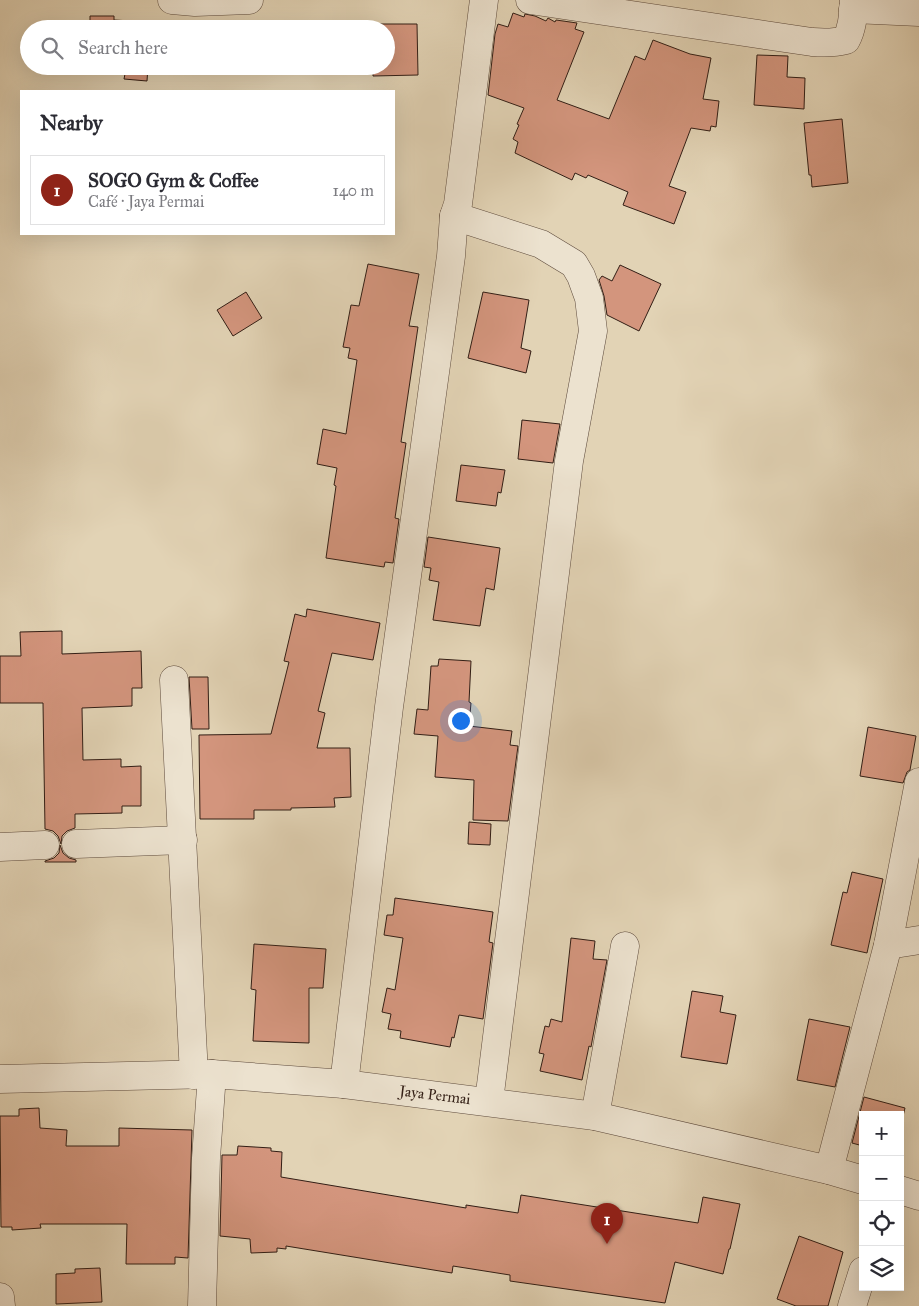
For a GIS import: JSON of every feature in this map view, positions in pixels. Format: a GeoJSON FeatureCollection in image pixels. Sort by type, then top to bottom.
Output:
{"type":"FeatureCollection","features":[{"type":"Feature","properties":{"kind":"street"},"geometry":{"type":"LineString","coordinates":[[172,0],[195,2],[249,0]]}},
{"type":"Feature","properties":{"kind":"street"},"geometry":{"type":"LineString","coordinates":[[344,1084],[389,707],[484,0]]}},
{"type":"Feature","properties":{"kind":"street"},"geometry":{"type":"LineString","coordinates":[[530,0],[826,43],[846,40],[852,24],[854,4],[919,12]]}},
{"type":"Feature","properties":{"kind":"street"},"geometry":{"type":"LineString","coordinates":[[456,210],[541,244],[574,264],[581,276],[589,298],[593,331],[570,461],[489,1101]]}},
{"type":"Feature","properties":{"kind":"street"},"geometry":{"type":"LineString","coordinates":[[174,680],[183,840],[203,1074],[206,1158],[202,1306]]}},
{"type":"Feature","properties":{"kind":"street"},"geometry":{"type":"LineString","coordinates":[[829,1170],[888,945],[919,782]]}},
{"type":"Feature","properties":{"kind":"street"},"geometry":{"type":"LineString","coordinates":[[76,844],[183,840]]}},
{"type":"Feature","properties":{"kind":"street"},"geometry":{"type":"LineString","coordinates":[[0,847],[45,845]]}},
{"type":"Feature","properties":{"kind":"street"},"geometry":{"type":"LineString","coordinates":[[888,945],[919,940]]}},
{"type":"Feature","properties":{"kind":"street"},"geometry":{"type":"LineString","coordinates":[[595,1116],[625,946]]}},
{"type":"Feature","properties":{"kind":"street","name":"Jaya Permai"},"geometry":{"type":"LineString","coordinates":[[0,1079],[203,1074],[344,1084],[595,1116],[829,1170],[859,1179]]}},
{"type":"Feature","properties":{"kind":"street"},"geometry":{"type":"LineString","coordinates":[[904,1191],[919,1196]]}},
{"type":"Feature","properties":{"kind":"street"},"geometry":{"type":"LineString","coordinates":[[852,1306],[859,1284]]}},
{"type":"Feature","properties":{"kind":"street"},"geometry":{"type":"LineString","coordinates":[[0,1297],[0,1306]]}},
{"type":"Feature","properties":{"kind":"building"},"geometry":{"type":"Polygon","coordinates":[[[513,13],[524,17],[525,14],[535,16],[546,21],[548,18],[555,22],[556,20],[577,23],[575,29],[584,32],[557,100],[609,119],[635,56],[645,60],[653,40],[690,54],[711,58],[703,99],[719,101],[716,127],[711,126],[710,131],[691,128],[669,186],[686,192],[674,224],[623,205],[628,192],[588,175],[586,178],[575,173],[572,180],[515,153],[518,142],[513,139],[524,108],[488,95],[495,34],[498,24],[508,27],[513,13]]]}},
{"type":"Feature","properties":{"kind":"building"},"geometry":{"type":"Polygon","coordinates":[[[90,16],[114,16],[114,20],[90,20],[90,16]]]}},
{"type":"Feature","properties":{"kind":"building"},"geometry":{"type":"Polygon","coordinates":[[[395,24],[417,24],[418,75],[373,76],[395,75],[395,24]]]}},
{"type":"Feature","properties":{"kind":"building"},"geometry":{"type":"Polygon","coordinates":[[[757,55],[788,56],[787,77],[805,78],[804,109],[754,105],[757,55]]]}},
{"type":"Feature","properties":{"kind":"building"},"geometry":{"type":"Polygon","coordinates":[[[125,75],[147,75],[147,81],[124,79],[125,75]]]}},
{"type":"Feature","properties":{"kind":"building"},"geometry":{"type":"Polygon","coordinates":[[[842,119],[848,183],[812,187],[804,123],[842,119]]]}},
{"type":"Feature","properties":{"kind":"building"},"geometry":{"type":"Polygon","coordinates":[[[368,264],[419,274],[409,326],[418,327],[401,442],[406,443],[395,518],[399,519],[393,563],[385,562],[384,567],[326,558],[337,468],[317,464],[323,429],[346,434],[357,360],[348,358],[350,348],[343,347],[351,305],[359,306],[368,264]]]}},
{"type":"Feature","properties":{"kind":"building"},"geometry":{"type":"Polygon","coordinates":[[[620,265],[661,284],[639,331],[607,315],[599,280],[602,276],[612,281],[620,265]]]}},
{"type":"Feature","properties":{"kind":"building"},"geometry":{"type":"Polygon","coordinates":[[[246,292],[262,318],[233,336],[217,310],[246,292]]]}},
{"type":"Feature","properties":{"kind":"building"},"geometry":{"type":"Polygon","coordinates":[[[483,292],[529,300],[521,348],[531,351],[526,373],[468,358],[483,292]]]}},
{"type":"Feature","properties":{"kind":"building"},"geometry":{"type":"Polygon","coordinates":[[[522,420],[560,424],[553,463],[518,459],[522,420]]]}},
{"type":"Feature","properties":{"kind":"building"},"geometry":{"type":"Polygon","coordinates":[[[461,465],[505,470],[501,493],[498,492],[496,506],[456,501],[461,465]]]}},
{"type":"Feature","properties":{"kind":"building"},"geometry":{"type":"Polygon","coordinates":[[[428,537],[500,548],[494,590],[486,588],[480,626],[433,620],[439,582],[429,580],[431,568],[424,567],[428,537]]]}},
{"type":"Feature","properties":{"kind":"building"},"geometry":{"type":"Polygon","coordinates":[[[307,609],[380,623],[373,660],[332,653],[318,711],[325,713],[317,748],[350,748],[351,797],[334,798],[335,807],[254,810],[254,819],[200,819],[199,735],[271,734],[289,662],[284,661],[295,614],[306,617],[307,609]]]}},
{"type":"Feature","properties":{"kind":"building"},"geometry":{"type":"Polygon","coordinates":[[[62,631],[62,654],[141,651],[142,688],[132,688],[132,706],[82,708],[83,760],[121,759],[121,767],[141,766],[141,806],[122,806],[122,813],[75,814],[75,828],[67,831],[62,836],[61,844],[58,836],[53,831],[45,829],[43,703],[0,703],[0,656],[21,656],[20,632],[62,631]]]}},
{"type":"Feature","properties":{"kind":"building"},"geometry":{"type":"Polygon","coordinates":[[[439,659],[471,661],[469,726],[512,731],[510,745],[518,746],[508,821],[473,820],[474,780],[435,777],[438,736],[414,734],[417,709],[428,710],[431,666],[438,666],[439,659]]]}},
{"type":"Feature","properties":{"kind":"building"},"geometry":{"type":"Polygon","coordinates":[[[189,677],[208,677],[209,729],[192,729],[189,677]]]}},
{"type":"Feature","properties":{"kind":"building"},"geometry":{"type":"Polygon","coordinates":[[[868,727],[916,736],[910,770],[907,772],[903,783],[860,776],[868,727]]]}},
{"type":"Feature","properties":{"kind":"building"},"geometry":{"type":"Polygon","coordinates":[[[469,822],[491,824],[490,845],[468,844],[469,822]]]}},
{"type":"Feature","properties":{"kind":"building"},"geometry":{"type":"Polygon","coordinates":[[[60,845],[63,853],[69,858],[76,860],[76,862],[45,862],[54,858],[59,853],[60,845]]]}},
{"type":"Feature","properties":{"kind":"building"},"geometry":{"type":"Polygon","coordinates":[[[852,872],[883,879],[867,953],[831,945],[843,892],[847,893],[852,872]]]}},
{"type":"Feature","properties":{"kind":"building"},"geometry":{"type":"Polygon","coordinates":[[[395,898],[493,912],[489,942],[493,943],[483,1019],[459,1015],[450,1047],[400,1038],[401,1031],[388,1029],[391,1014],[382,1012],[387,988],[395,990],[403,938],[384,935],[387,915],[393,915],[395,898]]]}},
{"type":"Feature","properties":{"kind":"building"},"geometry":{"type":"Polygon","coordinates":[[[571,938],[595,941],[593,959],[607,960],[591,1047],[589,1046],[582,1080],[540,1071],[544,1054],[539,1053],[545,1026],[549,1027],[551,1019],[562,1022],[571,938]]]}},
{"type":"Feature","properties":{"kind":"building"},"geometry":{"type":"Polygon","coordinates":[[[254,944],[326,949],[323,988],[309,988],[309,1043],[253,1041],[256,990],[251,989],[254,944]]]}},
{"type":"Feature","properties":{"kind":"building"},"geometry":{"type":"Polygon","coordinates":[[[692,991],[723,996],[720,1012],[736,1015],[727,1064],[681,1057],[692,991]]]}},
{"type":"Feature","properties":{"kind":"building"},"geometry":{"type":"Polygon","coordinates":[[[809,1019],[850,1027],[835,1087],[797,1080],[809,1019]]]}},
{"type":"Feature","properties":{"kind":"building"},"geometry":{"type":"Polygon","coordinates":[[[864,1097],[905,1108],[904,1112],[860,1111],[864,1097]]]}},
{"type":"Feature","properties":{"kind":"building"},"geometry":{"type":"Polygon","coordinates":[[[39,1108],[40,1128],[67,1130],[66,1146],[119,1146],[119,1128],[192,1130],[188,1258],[175,1257],[175,1264],[126,1264],[127,1224],[40,1224],[41,1228],[12,1230],[12,1227],[1,1227],[0,1116],[19,1116],[19,1109],[39,1108]]]}},
{"type":"Feature","properties":{"kind":"building"},"geometry":{"type":"Polygon","coordinates":[[[859,1116],[859,1145],[852,1143],[859,1116]]]}},
{"type":"Feature","properties":{"kind":"building"},"geometry":{"type":"Polygon","coordinates":[[[238,1146],[271,1148],[271,1151],[282,1152],[281,1177],[466,1208],[466,1205],[518,1213],[521,1195],[698,1223],[703,1197],[740,1204],[723,1274],[675,1262],[665,1303],[510,1281],[510,1275],[453,1266],[452,1273],[286,1246],[286,1249],[277,1248],[277,1252],[251,1253],[250,1239],[220,1236],[222,1155],[237,1155],[238,1146]]]}},
{"type":"Feature","properties":{"kind":"building"},"geometry":{"type":"Polygon","coordinates":[[[799,1236],[843,1252],[828,1306],[796,1306],[777,1299],[799,1236]]]}},
{"type":"Feature","properties":{"kind":"building"},"geometry":{"type":"Polygon","coordinates":[[[100,1268],[102,1302],[56,1304],[56,1274],[75,1273],[75,1269],[100,1268]]]}},
{"type":"Feature","properties":{"kind":"place","name":"SOGO Gym & Coffee"},"geometry":{"type":"Point","coordinates":[607,1244]}}]}
